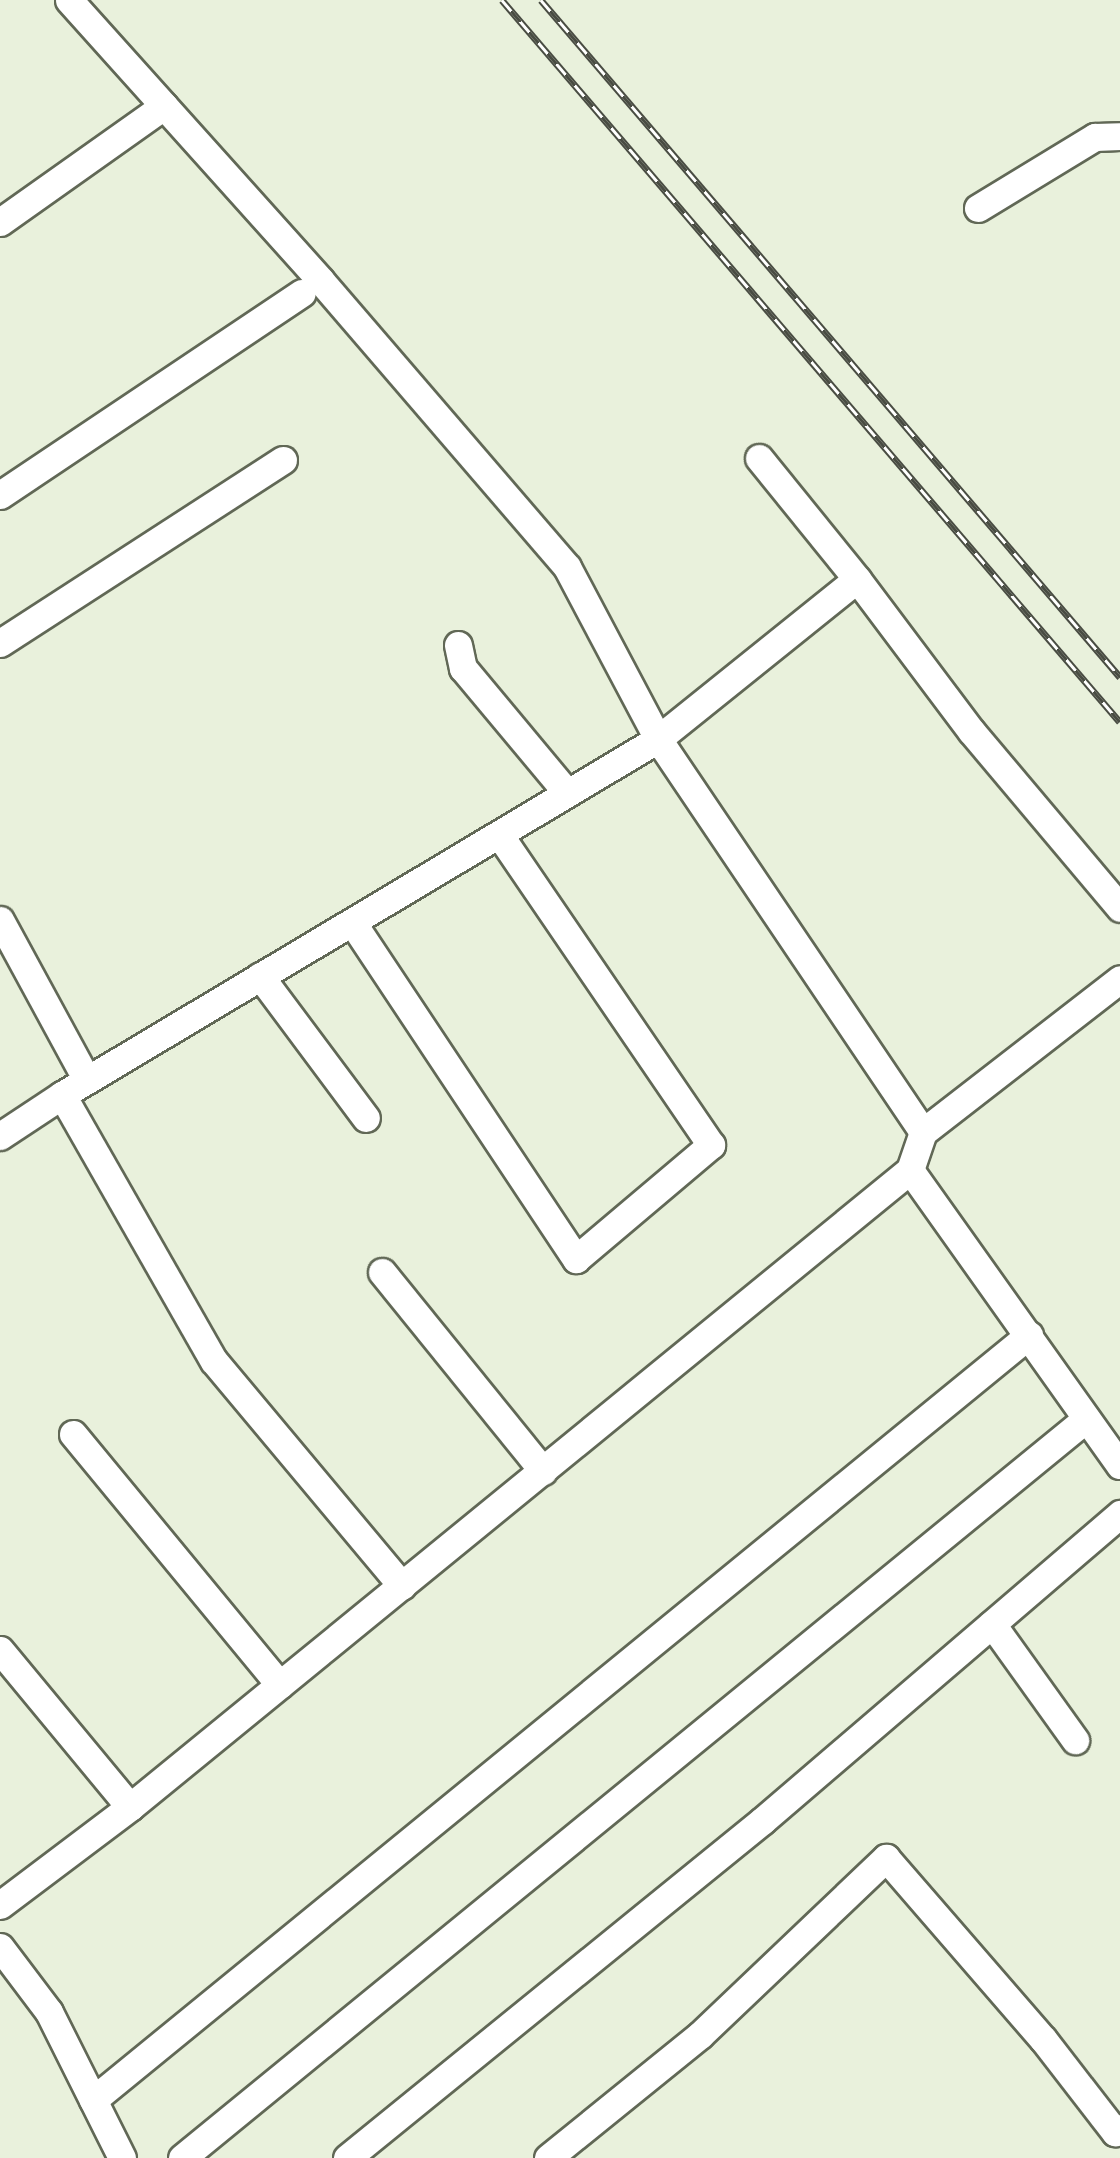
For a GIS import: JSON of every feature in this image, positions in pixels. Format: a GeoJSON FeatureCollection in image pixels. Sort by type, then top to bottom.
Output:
{"type":"FeatureCollection","features":[{"type":"Feature","properties":{"kind":"street"},"geometry":{"type":"LineString","coordinates":[[69,0],[567,567],[658,739],[923,1132]]}},
{"type":"Feature","properties":{"kind":"street"},"geometry":{"type":"LineString","coordinates":[[0,222],[164,106]]}},
{"type":"Feature","properties":{"kind":"street"},"geometry":{"type":"LineString","coordinates":[[978,208],[1095,137],[1120,136]]}},
{"type":"Feature","properties":{"kind":"street"},"geometry":{"type":"LineString","coordinates":[[0,495],[302,293]]}},
{"type":"Feature","properties":{"kind":"street"},"geometry":{"type":"LineString","coordinates":[[759,458],[857,579],[972,732],[1120,908]]}},
{"type":"Feature","properties":{"kind":"street"},"geometry":{"type":"LineString","coordinates":[[0,643],[283,460]]}},
{"type":"Feature","properties":{"kind":"street"},"geometry":{"type":"LineString","coordinates":[[0,1136],[62,1095],[658,739],[857,579]]}},
{"type":"Feature","properties":{"kind":"street"},"geometry":{"type":"LineString","coordinates":[[458,645],[463,668],[567,793]]}},
{"type":"Feature","properties":{"kind":"street"},"geometry":{"type":"LineString","coordinates":[[352,922],[576,1259],[711,1145],[499,834]]}},
{"type":"Feature","properties":{"kind":"street"},"geometry":{"type":"LineString","coordinates":[[0,920],[87,1080]]}},
{"type":"Feature","properties":{"kind":"street"},"geometry":{"type":"LineString","coordinates":[[260,976],[366,1118]]}},
{"type":"Feature","properties":{"kind":"street"},"geometry":{"type":"LineString","coordinates":[[0,1905],[130,1807],[910,1170],[923,1132],[1120,979]]}},
{"type":"Feature","properties":{"kind":"street"},"geometry":{"type":"LineString","coordinates":[[62,1095],[214,1361],[402,1586]]}},
{"type":"Feature","properties":{"kind":"street"},"geometry":{"type":"LineString","coordinates":[[910,1170],[1120,1465]]}},
{"type":"Feature","properties":{"kind":"street"},"geometry":{"type":"LineString","coordinates":[[382,1272],[543,1471]]}},
{"type":"Feature","properties":{"kind":"street"},"geometry":{"type":"LineString","coordinates":[[93,2100],[1029,1335]]}},
{"type":"Feature","properties":{"kind":"street"},"geometry":{"type":"LineString","coordinates":[[182,2158],[1086,1419]]}},
{"type":"Feature","properties":{"kind":"street"},"geometry":{"type":"LineString","coordinates":[[74,1434],[280,1685]]}},
{"type":"Feature","properties":{"kind":"street"},"geometry":{"type":"LineString","coordinates":[[347,2158],[762,1821],[1120,1514]]}},
{"type":"Feature","properties":{"kind":"street"},"geometry":{"type":"LineString","coordinates":[[992,1624],[1075,1740]]}},
{"type":"Feature","properties":{"kind":"street"},"geometry":{"type":"LineString","coordinates":[[0,1650],[130,1807]]}},
{"type":"Feature","properties":{"kind":"street"},"geometry":{"type":"LineString","coordinates":[[548,2158],[700,2035],[886,1858],[1043,2039],[1115,2132],[1120,2128]]}},
{"type":"Feature","properties":{"kind":"street"},"geometry":{"type":"LineString","coordinates":[[0,1947],[49,2012],[93,2100],[114,2156]]}},
{"type":"Feature","properties":{"kind":"railway"},"geometry":{"type":"LineString","coordinates":[[502,0],[1120,722]]}},
{"type":"Feature","properties":{"kind":"railway"},"geometry":{"type":"LineString","coordinates":[[541,0],[1120,677]]}}]}
